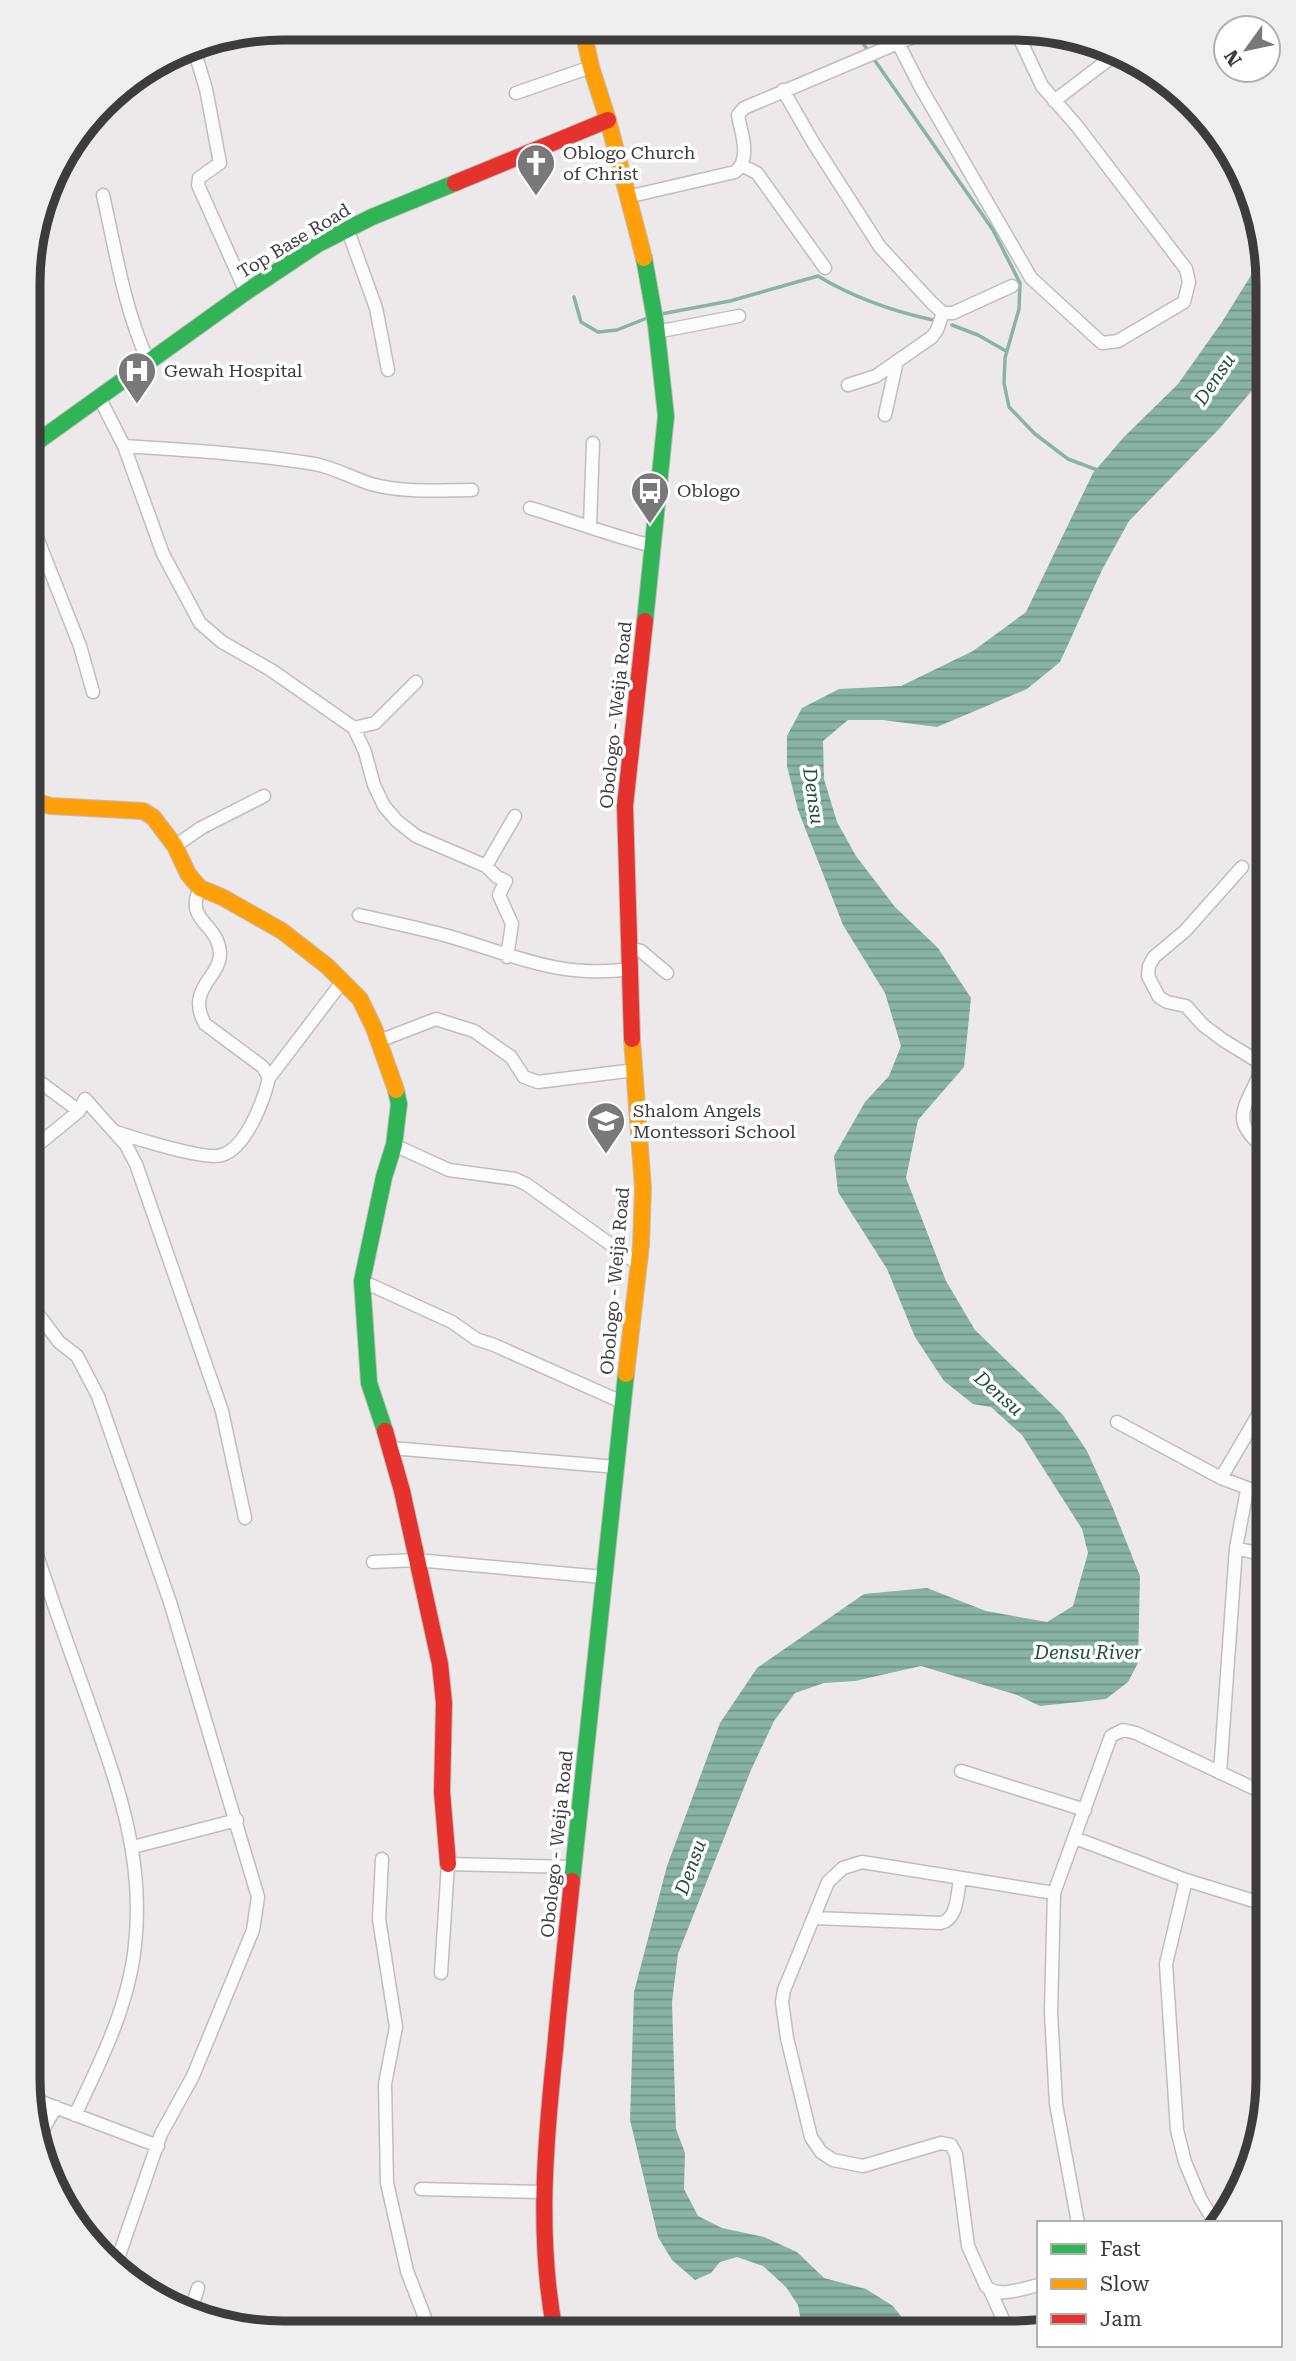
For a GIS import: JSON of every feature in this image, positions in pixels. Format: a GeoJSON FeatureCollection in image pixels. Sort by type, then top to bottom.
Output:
{"type":"FeatureCollection","features":[{"type":"Feature","properties":{"kind":"street","name":"Obologo - Weija Road"},"geometry":{"type":"LineString","coordinates":[[553,2321],[544,2264],[542,2192],[556,2025],[624,1403],[643,1188],[629,948],[625,806],[666,416],[645,260],[585,40]]}},
{"type":"Feature","properties":{"kind":"street"},"geometry":{"type":"LineString","coordinates":[[627,197],[735,172],[743,166],[745,155],[738,115],[752,103],[906,40]]}},
{"type":"Feature","properties":{"kind":"street"},"geometry":{"type":"LineString","coordinates":[[898,43],[921,88],[1031,278],[1102,343],[1118,341],[1184,302],[1189,282],[1186,269],[1077,126],[1054,101],[1033,71],[1020,40]]}},
{"type":"Feature","properties":{"kind":"street"},"geometry":{"type":"LineString","coordinates":[[196,57],[220,163],[199,178],[198,185],[246,292]]}},
{"type":"Feature","properties":{"kind":"street"},"geometry":{"type":"LineString","coordinates":[[1054,101],[1108,60]]}},
{"type":"Feature","properties":{"kind":"street"},"geometry":{"type":"LineString","coordinates":[[516,93],[591,67]]}},
{"type":"Feature","properties":{"kind":"street"},"geometry":{"type":"LineString","coordinates":[[783,90],[880,247],[921,293],[943,313],[953,313],[1012,286]]}},
{"type":"Feature","properties":{"kind":"street","name":"Top Base Road"},"geometry":{"type":"LineString","coordinates":[[40,440],[246,292],[347,228],[608,120]]}},
{"type":"Feature","properties":{"kind":"street"},"geometry":{"type":"LineString","coordinates":[[743,166],[757,173],[825,268]]}},
{"type":"Feature","properties":{"kind":"street"},"geometry":{"type":"LineString","coordinates":[[103,195],[135,333],[149,363]]}},
{"type":"Feature","properties":{"kind":"street"},"geometry":{"type":"LineString","coordinates":[[347,228],[376,308],[388,370]]}},
{"type":"Feature","properties":{"kind":"street"},"geometry":{"type":"LineString","coordinates":[[848,385],[876,376],[932,337],[943,313]]}},
{"type":"Feature","properties":{"kind":"street"},"geometry":{"type":"LineString","coordinates":[[656,332],[739,316]]}},
{"type":"Feature","properties":{"kind":"street"},"geometry":{"type":"LineString","coordinates":[[885,415],[897,361]]}},
{"type":"Feature","properties":{"kind":"street"},"geometry":{"type":"LineString","coordinates":[[99,397],[124,446],[163,554],[200,622],[222,642],[271,670],[354,728],[365,752],[374,785],[384,806],[397,821],[416,836],[486,866],[506,881],[499,895],[512,924],[507,957]]}},
{"type":"Feature","properties":{"kind":"street"},"geometry":{"type":"LineString","coordinates":[[590,526],[593,443]]}},
{"type":"Feature","properties":{"kind":"street"},"geometry":{"type":"LineString","coordinates":[[124,446],[230,453],[317,465],[332,468],[371,484],[392,488],[472,490]]}},
{"type":"Feature","properties":{"kind":"street"},"geometry":{"type":"LineString","coordinates":[[530,508],[653,546]]}},
{"type":"Feature","properties":{"kind":"street"},"geometry":{"type":"LineString","coordinates":[[40,544],[69,614],[93,692]]}},
{"type":"Feature","properties":{"kind":"street"},"geometry":{"type":"LineString","coordinates":[[354,728],[375,723],[415,682]]}},
{"type":"Feature","properties":{"kind":"street"},"geometry":{"type":"LineString","coordinates":[[176,846],[201,828],[264,796]]}},
{"type":"Feature","properties":{"kind":"street"},"geometry":{"type":"LineString","coordinates":[[40,803],[51,806],[143,811],[153,817],[176,846],[188,874],[200,888],[222,897],[282,931],[327,966],[360,999],[395,1084],[399,1104],[394,1144],[384,1177],[362,1282],[369,1383],[391,1447],[440,1664],[444,1703],[442,1792],[448,1864],[441,1973]]}},
{"type":"Feature","properties":{"kind":"street"},"geometry":{"type":"LineString","coordinates":[[486,866],[515,816]]}},
{"type":"Feature","properties":{"kind":"street"},"geometry":{"type":"LineString","coordinates":[[1242,867],[1185,931],[1154,957],[1148,976],[1159,997],[1167,1002],[1186,1006],[1203,1025],[1256,1060]]}},
{"type":"Feature","properties":{"kind":"street"},"geometry":{"type":"LineString","coordinates":[[200,888],[194,907],[219,945],[220,956],[202,986],[200,1015],[205,1024],[263,1067],[269,1078]]}},
{"type":"Feature","properties":{"kind":"street"},"geometry":{"type":"LineString","coordinates":[[359,915],[449,937],[507,957],[583,972],[602,973],[630,969]]}},
{"type":"Feature","properties":{"kind":"street"},"geometry":{"type":"LineString","coordinates":[[629,948],[641,951],[667,973]]}},
{"type":"Feature","properties":{"kind":"street"},"geometry":{"type":"LineString","coordinates":[[112,1130],[147,1143],[220,1157],[232,1151],[245,1137],[267,1090],[269,1078],[342,982]]}},
{"type":"Feature","properties":{"kind":"street"},"geometry":{"type":"LineString","coordinates":[[379,1041],[436,1019],[474,1031],[512,1057],[524,1077],[538,1082],[635,1070]]}},
{"type":"Feature","properties":{"kind":"street"},"geometry":{"type":"LineString","coordinates":[[40,1082],[79,1111]]}},
{"type":"Feature","properties":{"kind":"street"},"geometry":{"type":"LineString","coordinates":[[1256,1084],[1242,1117],[1244,1128],[1256,1139]]}},
{"type":"Feature","properties":{"kind":"street"},"geometry":{"type":"LineString","coordinates":[[40,1143],[79,1111],[85,1099],[126,1145],[136,1164],[222,1411],[245,1518]]}},
{"type":"Feature","properties":{"kind":"street"},"geometry":{"type":"LineString","coordinates":[[394,1144],[449,1170],[526,1184],[638,1264]]}},
{"type":"Feature","properties":{"kind":"street"},"geometry":{"type":"LineString","coordinates":[[362,1282],[452,1322],[476,1339],[624,1403]]}},
{"type":"Feature","properties":{"kind":"street"},"geometry":{"type":"LineString","coordinates":[[40,1317],[58,1342],[77,1356],[97,1396],[170,1602],[258,1897],[253,1930],[193,2076],[161,2134],[118,2256]]}},
{"type":"Feature","properties":{"kind":"street"},"geometry":{"type":"LineString","coordinates":[[1222,1478],[1255,1420]]}},
{"type":"Feature","properties":{"kind":"street"},"geometry":{"type":"LineString","coordinates":[[1117,1422],[1222,1478],[1255,1492]]}},
{"type":"Feature","properties":{"kind":"street"},"geometry":{"type":"LineString","coordinates":[[391,1447],[617,1467]]}},
{"type":"Feature","properties":{"kind":"street"},"geometry":{"type":"LineString","coordinates":[[1220,1773],[1236,1548],[1247,1490]]}},
{"type":"Feature","properties":{"kind":"street"},"geometry":{"type":"LineString","coordinates":[[1236,1548],[1255,1553]]}},
{"type":"Feature","properties":{"kind":"street"},"geometry":{"type":"LineString","coordinates":[[373,1562],[416,1560],[603,1577]]}},
{"type":"Feature","properties":{"kind":"street"},"geometry":{"type":"LineString","coordinates":[[40,1564],[121,1796],[133,1847],[138,1898],[135,1948],[121,2008],[99,2065],[75,2115]]}},
{"type":"Feature","properties":{"kind":"street"},"geometry":{"type":"LineString","coordinates":[[1078,2221],[1056,2104],[1051,2012],[1054,1893],[1111,1736],[1122,1730],[1136,1733],[1255,1789]]}},
{"type":"Feature","properties":{"kind":"street"},"geometry":{"type":"LineString","coordinates":[[961,1771],[1085,1810]]}},
{"type":"Feature","properties":{"kind":"street"},"geometry":{"type":"LineString","coordinates":[[133,1847],[237,1820]]}},
{"type":"Feature","properties":{"kind":"street"},"geometry":{"type":"LineString","coordinates":[[1075,1838],[1186,1880],[1255,1901]]}},
{"type":"Feature","properties":{"kind":"street"},"geometry":{"type":"LineString","coordinates":[[382,1859],[379,1919],[396,2027],[385,2084],[387,2183],[407,2271],[426,2321]]}},
{"type":"Feature","properties":{"kind":"street"},"geometry":{"type":"LineString","coordinates":[[1004,2321],[968,2246],[956,2154],[951,2145],[941,2143],[863,2166],[833,2160],[821,2152],[811,2137],[787,2038],[782,2002],[784,1990],[828,1882],[843,1868],[852,1864],[862,1862],[1054,1893]]}},
{"type":"Feature","properties":{"kind":"street"},"geometry":{"type":"LineString","coordinates":[[448,1864],[574,1867]]}},
{"type":"Feature","properties":{"kind":"street"},"geometry":{"type":"LineString","coordinates":[[814,1918],[948,1922],[953,1916],[960,1879]]}},
{"type":"Feature","properties":{"kind":"street"},"geometry":{"type":"LineString","coordinates":[[1186,1880],[1166,1964],[1177,2130],[1185,2162],[1212,2217]]}},
{"type":"Feature","properties":{"kind":"street"},"geometry":{"type":"LineString","coordinates":[[41,2101],[158,2146]]}},
{"type":"Feature","properties":{"kind":"street"},"geometry":{"type":"LineString","coordinates":[[45,2126],[57,2106]]}},
{"type":"Feature","properties":{"kind":"street"},"geometry":{"type":"LineString","coordinates":[[421,2189],[542,2192]]}},
{"type":"Feature","properties":{"kind":"street"},"geometry":{"type":"LineString","coordinates":[[990,2290],[997,2293],[1037,2285]]}},
{"type":"Feature","properties":{"kind":"street"},"geometry":{"type":"LineString","coordinates":[[193,2303],[198,2288]]}},
{"type":"Feature","properties":{"kind":"water","name":"Densu River"},"geometry":{"type":"Polygon","coordinates":[[[1255,269],[1256,386],[1219,429],[1129,521],[1102,570],[1060,662],[1027,689],[937,727],[883,720],[848,720],[823,741],[824,779],[837,822],[856,856],[895,907],[938,948],[971,998],[964,1067],[918,1120],[906,1178],[946,1281],[975,1330],[1063,1415],[1087,1451],[1140,1576],[1138,1663],[1128,1682],[1106,1699],[1040,1706],[1017,1695],[921,1666],[855,1681],[824,1683],[795,1693],[774,1721],[751,1770],[678,1954],[672,2002],[676,2129],[685,2153],[684,2189],[698,2216],[722,2228],[764,2237],[797,2252],[824,2278],[866,2289],[893,2306],[905,2321],[801,2321],[798,2305],[786,2287],[763,2266],[737,2257],[720,2262],[711,2273],[695,2280],[672,2260],[658,2237],[630,2120],[634,1992],[667,1866],[720,1723],[757,1668],[864,1594],[927,1588],[986,1611],[1047,1622],[1073,1606],[1088,1553],[1082,1529],[1022,1435],[991,1407],[973,1404],[944,1381],[915,1337],[887,1269],[838,1192],[834,1156],[865,1102],[889,1076],[901,1046],[885,993],[843,925],[798,810],[787,766],[787,736],[802,708],[839,689],[901,686],[973,651],[1026,612],[1093,473],[1123,438],[1178,384],[1222,322],[1255,269]]]}},
{"type":"Feature","properties":{"kind":"waterway"},"geometry":{"type":"LineString","coordinates":[[861,40],[993,230],[1020,283],[1019,309],[1005,358],[1004,383],[1009,407],[1035,434],[1068,459],[1100,471]]}},
{"type":"Feature","properties":{"kind":"waterway"},"geometry":{"type":"LineString","coordinates":[[661,314],[730,301],[818,276],[874,303],[933,320]]}},
{"type":"Feature","properties":{"kind":"waterway"},"geometry":{"type":"LineString","coordinates":[[574,297],[581,322],[598,332],[617,330],[647,318]]}},
{"type":"Feature","properties":{"kind":"waterway"},"geometry":{"type":"LineString","coordinates":[[952,325],[978,335],[1006,351]]}},
{"type":"Feature","properties":{"kind":"traffic: fast"},"geometry":{"type":"LineString","coordinates":[[40,440],[246,292],[318,244],[372,217],[455,183]]}},
{"type":"Feature","properties":{"kind":"traffic: fast"},"geometry":{"type":"LineString","coordinates":[[644,258],[656,325],[666,416],[645,621]]}},
{"type":"Feature","properties":{"kind":"traffic: fast"},"geometry":{"type":"LineString","coordinates":[[385,1431],[369,1383],[362,1281],[384,1177],[394,1145],[399,1104],[396,1090]]}},
{"type":"Feature","properties":{"kind":"traffic: fast"},"geometry":{"type":"LineString","coordinates":[[572,1881],[626,1374]]}},
{"type":"Feature","properties":{"kind":"traffic: slow"},"geometry":{"type":"LineString","coordinates":[[585,40],[644,258]]}},
{"type":"Feature","properties":{"kind":"traffic: slow"},"geometry":{"type":"LineString","coordinates":[[40,803],[51,806],[143,811],[153,817],[175,846],[188,874],[200,888],[222,897],[282,931],[327,966],[360,999],[374,1028],[396,1090]]}},
{"type":"Feature","properties":{"kind":"traffic: slow"},"geometry":{"type":"LineString","coordinates":[[626,1374],[641,1245],[643,1188],[632,1039]]}},
{"type":"Feature","properties":{"kind":"traffic: jam"},"geometry":{"type":"LineString","coordinates":[[455,183],[608,120]]}},
{"type":"Feature","properties":{"kind":"traffic: jam"},"geometry":{"type":"LineString","coordinates":[[632,1039],[625,806],[645,621]]}},
{"type":"Feature","properties":{"kind":"traffic: jam"},"geometry":{"type":"LineString","coordinates":[[385,1431],[402,1491],[440,1664],[444,1703],[442,1792],[448,1864]]}},
{"type":"Feature","properties":{"kind":"traffic: jam"},"geometry":{"type":"LineString","coordinates":[[553,2321],[546,2262],[544,2191],[548,2121],[572,1881]]}},
{"type":"Feature","properties":{"kind":"place","name":"Oblogo Church of Christ"},"geometry":{"type":"Point","coordinates":[536,197]}},
{"type":"Feature","properties":{"kind":"place","name":"Gewah Hospital"},"geometry":{"type":"Point","coordinates":[137,405]}},
{"type":"Feature","properties":{"kind":"place","name":"Oblogo"},"geometry":{"type":"Point","coordinates":[650,525]}},
{"type":"Feature","properties":{"kind":"place","name":"Shalom Angels Montessori School"},"geometry":{"type":"Point","coordinates":[606,1155]}},
{"type":"Feature","properties":{"kind":"water label","name":"Densu"},"geometry":{"type":"Point","coordinates":[1214,379]}},
{"type":"Feature","properties":{"kind":"water label","name":"Densu"},"geometry":{"type":"Point","coordinates":[814,796]}},
{"type":"Feature","properties":{"kind":"water label","name":"Densu"},"geometry":{"type":"Point","coordinates":[999,1393]}},
{"type":"Feature","properties":{"kind":"water label","name":"Densu"},"geometry":{"type":"Point","coordinates":[690,1867]}}]}
